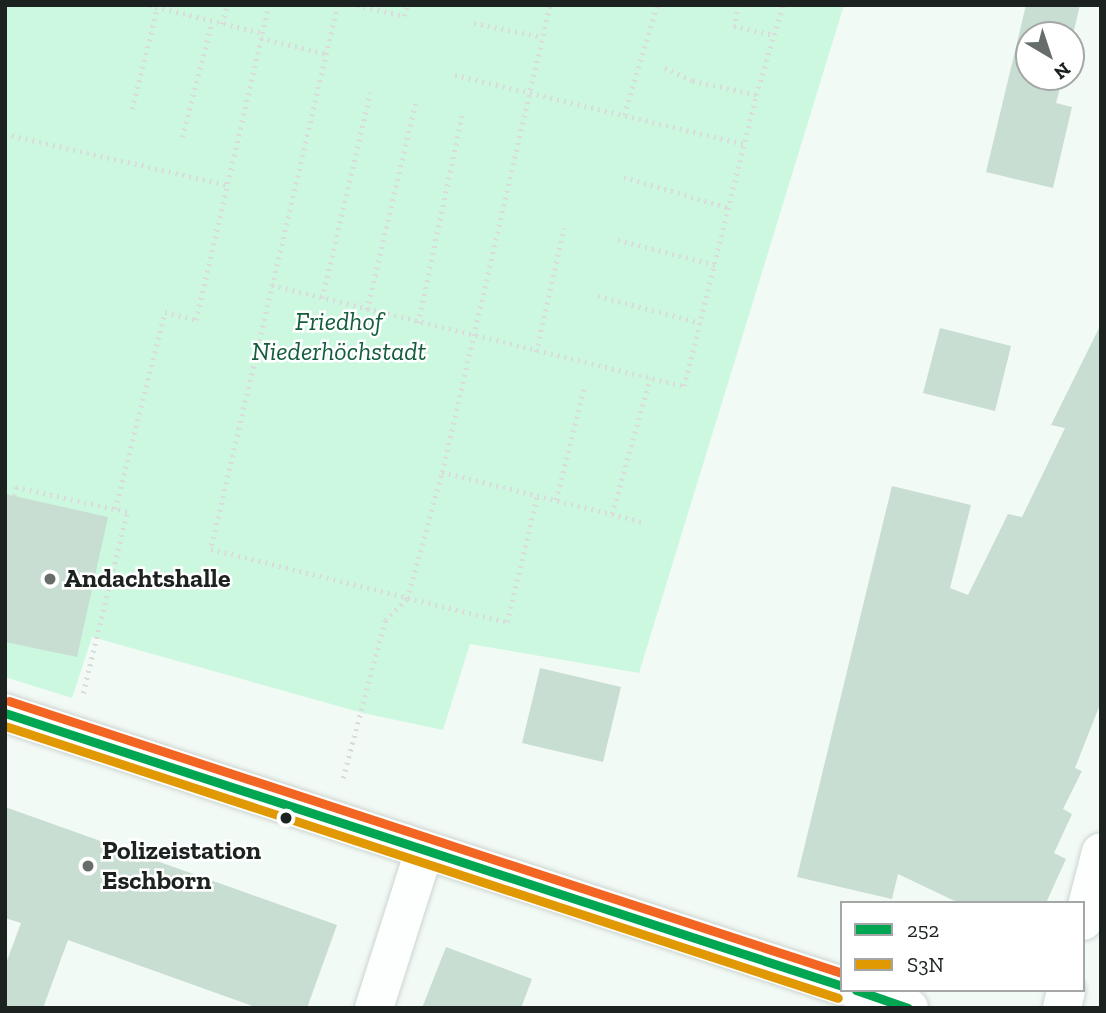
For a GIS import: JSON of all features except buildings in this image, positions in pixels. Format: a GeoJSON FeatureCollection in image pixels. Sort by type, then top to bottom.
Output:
{"type":"FeatureCollection","features":[{"type":"Feature","properties":{"kind":"street"},"geometry":{"type":"LineString","coordinates":[[5,713],[840,985]]}},
{"type":"Feature","properties":{"kind":"street"},"geometry":{"type":"LineString","coordinates":[[374,1008],[424,850]]}},
{"type":"Feature","properties":{"kind":"street"},"geometry":{"type":"LineString","coordinates":[[1085,913],[1101,852]]}},
{"type":"Feature","properties":{"kind":"street"},"geometry":{"type":"LineString","coordinates":[[861,992],[909,1008]]}},
{"type":"Feature","properties":{"kind":"path"},"geometry":{"type":"LineString","coordinates":[[149,5],[327,54]]}},
{"type":"Feature","properties":{"kind":"path"},"geometry":{"type":"LineString","coordinates":[[222,24],[227,5]]}},
{"type":"Feature","properties":{"kind":"path"},"geometry":{"type":"LineString","coordinates":[[115,509],[165,312],[196,320],[269,5]]}},
{"type":"Feature","properties":{"kind":"path"},"geometry":{"type":"LineString","coordinates":[[338,5],[211,549],[407,600],[507,622],[537,496]]}},
{"type":"Feature","properties":{"kind":"path"},"geometry":{"type":"LineString","coordinates":[[357,5],[404,16],[407,5]]}},
{"type":"Feature","properties":{"kind":"path"},"geometry":{"type":"LineString","coordinates":[[329,818],[363,713],[385,620],[407,600],[442,472],[550,5]]}},
{"type":"Feature","properties":{"kind":"path"},"geometry":{"type":"LineString","coordinates":[[624,115],[657,5]]}},
{"type":"Feature","properties":{"kind":"path"},"geometry":{"type":"LineString","coordinates":[[739,5],[734,26],[774,35]]}},
{"type":"Feature","properties":{"kind":"path"},"geometry":{"type":"LineString","coordinates":[[272,285],[536,352],[684,386],[756,95],[783,5]]}},
{"type":"Feature","properties":{"kind":"path"},"geometry":{"type":"LineString","coordinates":[[132,109],[158,8]]}},
{"type":"Feature","properties":{"kind":"path"},"geometry":{"type":"LineString","coordinates":[[183,137],[212,22]]}},
{"type":"Feature","properties":{"kind":"path"},"geometry":{"type":"LineString","coordinates":[[474,23],[542,37]]}},
{"type":"Feature","properties":{"kind":"path"},"geometry":{"type":"LineString","coordinates":[[662,67],[692,80],[756,95]]}},
{"type":"Feature","properties":{"kind":"path"},"geometry":{"type":"LineString","coordinates":[[455,75],[744,145]]}},
{"type":"Feature","properties":{"kind":"path"},"geometry":{"type":"LineString","coordinates":[[322,298],[370,93]]}},
{"type":"Feature","properties":{"kind":"path"},"geometry":{"type":"LineString","coordinates":[[367,310],[415,103]]}},
{"type":"Feature","properties":{"kind":"path"},"geometry":{"type":"LineString","coordinates":[[418,323],[462,114]]}},
{"type":"Feature","properties":{"kind":"path"},"geometry":{"type":"LineString","coordinates":[[5,134],[227,185]]}},
{"type":"Feature","properties":{"kind":"path"},"geometry":{"type":"LineString","coordinates":[[624,177],[730,208]]}},
{"type":"Feature","properties":{"kind":"path"},"geometry":{"type":"LineString","coordinates":[[536,352],[564,228]]}},
{"type":"Feature","properties":{"kind":"path"},"geometry":{"type":"LineString","coordinates":[[618,240],[716,265]]}},
{"type":"Feature","properties":{"kind":"path"},"geometry":{"type":"LineString","coordinates":[[598,296],[701,323]]}},
{"type":"Feature","properties":{"kind":"path"},"geometry":{"type":"LineString","coordinates":[[612,514],[650,378]]}},
{"type":"Feature","properties":{"kind":"path"},"geometry":{"type":"LineString","coordinates":[[556,500],[584,388]]}},
{"type":"Feature","properties":{"kind":"path"},"geometry":{"type":"LineString","coordinates":[[442,472],[645,522]]}},
{"type":"Feature","properties":{"kind":"path"},"geometry":{"type":"LineString","coordinates":[[14,496],[16,487],[127,512],[71,736]]}},
{"type":"Feature","properties":{"kind":"green space","name":"Friedhof Niederhöchstadt"},"geometry":{"type":"Polygon","coordinates":[[[5,5],[844,5],[639,673],[470,644],[443,730],[363,713],[92,637],[72,698],[5,677],[5,5]]]}},
{"type":"Feature","properties":{"kind":"transit line"},"geometry":{"type":"LineString","coordinates":[[9,701],[840,972]]}},
{"type":"Feature","properties":{"kind":"transit line","name":"252"},"geometry":{"type":"LineString","coordinates":[[5,713],[840,985]]}},
{"type":"Feature","properties":{"kind":"transit line","name":"S3N"},"geometry":{"type":"LineString","coordinates":[[5,726],[838,998]]}},
{"type":"Feature","properties":{"kind":"transit line","name":"252"},"geometry":{"type":"LineString","coordinates":[[862,992],[908,1008]]}},
{"type":"Feature","properties":{"kind":"place","name":"Andachtshalle"},"geometry":{"type":"Point","coordinates":[50,579]}},
{"type":"Feature","properties":{"kind":"place","name":"Polizeistation Eschborn"},"geometry":{"type":"Point","coordinates":[88,866]}}]}
